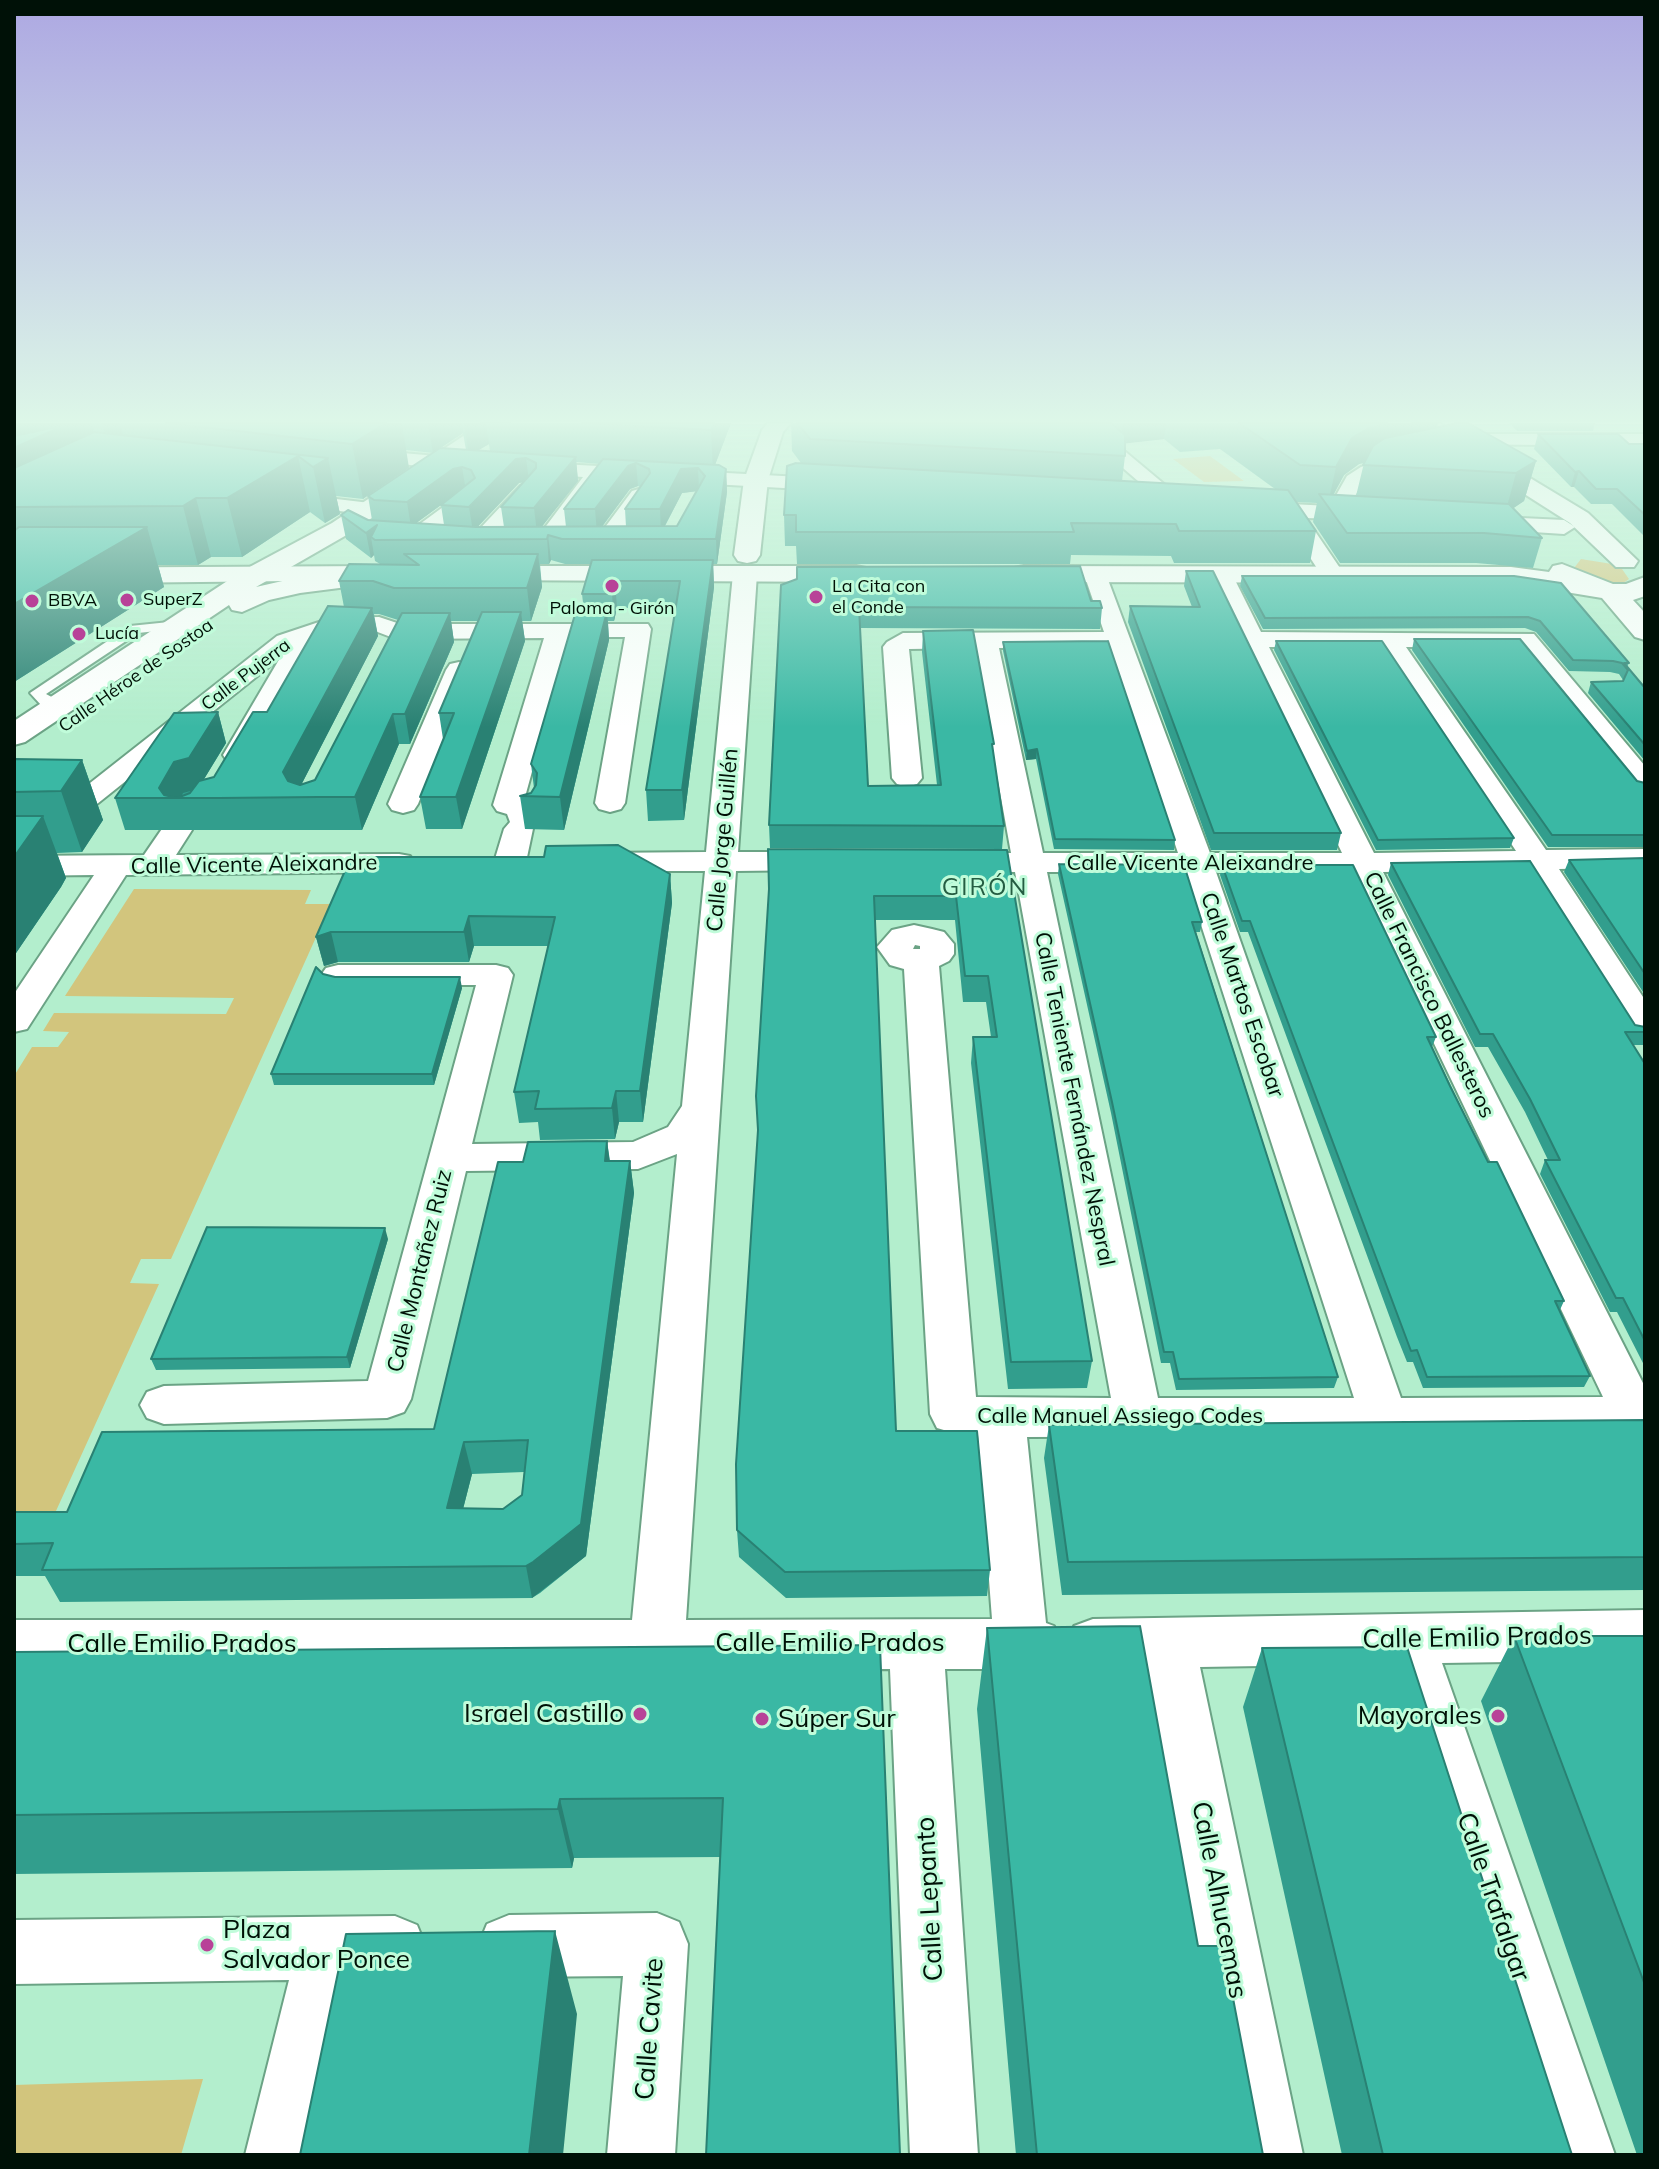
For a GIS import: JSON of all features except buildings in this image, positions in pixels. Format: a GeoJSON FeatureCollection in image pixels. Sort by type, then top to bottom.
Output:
{"type":"FeatureCollection","features":[{"type":"Feature","properties":{"kind":"main road"},"geometry":{"type":"LineString","coordinates":[[357,524],[334,538],[338,556],[363,569],[392,574]]}},
{"type":"Feature","properties":{"kind":"main road","name":"Calle Héroe de Sostoa"},"geometry":{"type":"LineString","coordinates":[[14,735],[179,625],[257,585],[357,524]]}},
{"type":"Feature","properties":{"kind":"main road","name":"Calle Jorge Guillén"},"geometry":{"type":"LineString","coordinates":[[746,564],[752,524]]}},
{"type":"Feature","properties":{"kind":"main road"},"geometry":{"type":"LineString","coordinates":[[1563,524],[1561,555],[1557,562],[1564,574],[1599,589],[1645,631]]}},
{"type":"Feature","properties":{"kind":"main road"},"geometry":{"type":"LineString","coordinates":[[1585,524],[1641,580]]}},
{"type":"Feature","properties":{"kind":"main road"},"geometry":{"type":"LineString","coordinates":[[1476,574],[1587,552],[1641,580]]}},
{"type":"Feature","properties":{"kind":"main road"},"geometry":{"type":"LineString","coordinates":[[455,574],[686,574],[746,564],[793,574],[885,574]]}},
{"type":"Feature","properties":{"kind":"main road"},"geometry":{"type":"LineString","coordinates":[[28,579],[257,585],[423,574]]}},
{"type":"Feature","properties":{"kind":"main road"},"geometry":{"type":"LineString","coordinates":[[992,574],[1476,574],[1511,575],[1631,592],[1641,580]]}},
{"type":"Feature","properties":{"kind":"main road","name":"Calle Héroe de Sostoa"},"geometry":{"type":"LineString","coordinates":[[14,761],[232,610],[257,585]]}},
{"type":"Feature","properties":{"kind":"street"},"geometry":{"type":"LineString","coordinates":[[428,524],[409,537],[464,541],[631,543]]}},
{"type":"Feature","properties":{"kind":"street"},"geometry":{"type":"LineString","coordinates":[[464,541],[485,524]]}},
{"type":"Feature","properties":{"kind":"street"},"geometry":{"type":"LineString","coordinates":[[545,542],[559,524]]}},
{"type":"Feature","properties":{"kind":"street"},"geometry":{"type":"LineString","coordinates":[[590,543],[609,524]]}},
{"type":"Feature","properties":{"kind":"street"},"geometry":{"type":"LineString","coordinates":[[1299,524],[1332,574]]}},
{"type":"Feature","properties":{"kind":"street"},"geometry":{"type":"LineString","coordinates":[[1515,524],[1564,527]]}},
{"type":"Feature","properties":{"kind":"street","name":"Calle Jorge Guillén"},"geometry":{"type":"LineString","coordinates":[[657,1642],[746,564]]}},
{"type":"Feature","properties":{"kind":"street","name":"Calle Martos Escobar"},"geometry":{"type":"LineString","coordinates":[[1096,574],[1197,862],[1384,1417]]}},
{"type":"Feature","properties":{"kind":"street","name":"Calle Francisco Ballesteros"},"geometry":{"type":"LineString","coordinates":[[1220,574],[1640,1416]]}},
{"type":"Feature","properties":{"kind":"street","name":"Calle Pujerra"},"geometry":{"type":"LineString","coordinates":[[86,798],[286,641],[331,625],[379,624],[390,644],[475,631],[639,629],[610,803]]}},
{"type":"Feature","properties":{"kind":"street"},"geometry":{"type":"LineString","coordinates":[[559,630],[508,805],[523,805],[521,824],[525,862],[850,862]]}},
{"type":"Feature","properties":{"kind":"street"},"geometry":{"type":"LineString","coordinates":[[403,804],[475,631]]}},
{"type":"Feature","properties":{"kind":"street"},"geometry":{"type":"LineString","coordinates":[[225,775],[308,633]]}},
{"type":"Feature","properties":{"kind":"street"},"geometry":{"type":"LineString","coordinates":[[907,778],[896,647],[903,641],[915,638],[1119,639]]}},
{"type":"Feature","properties":{"kind":"street","name":"Calle Teniente Fernández Nespral"},"geometry":{"type":"LineString","coordinates":[[985,639],[1138,1418]]}},
{"type":"Feature","properties":{"kind":"street"},"geometry":{"type":"LineString","coordinates":[[1388,639],[1536,858],[1645,1028]]}},
{"type":"Feature","properties":{"kind":"street"},"geometry":{"type":"LineString","coordinates":[[1254,640],[1525,639],[1645,785]]}},
{"type":"Feature","properties":{"kind":"street"},"geometry":{"type":"LineString","coordinates":[[1560,682],[1596,683]]}},
{"type":"Feature","properties":{"kind":"street"},"geometry":{"type":"LineString","coordinates":[[153,866],[185,819]]}},
{"type":"Feature","properties":{"kind":"street","name":"Calle Vicente Aleixandre"},"geometry":{"type":"LineString","coordinates":[[924,862],[1364,863],[1645,858]]}},
{"type":"Feature","properties":{"kind":"street","name":"Calle Vicente Aleixandre"},"geometry":{"type":"LineString","coordinates":[[14,866],[432,863]]}},
{"type":"Feature","properties":{"kind":"street"},"geometry":{"type":"LineString","coordinates":[[14,1021],[116,866]]}},
{"type":"Feature","properties":{"kind":"street","name":"Calle Manuel Assiego Codes"},"geometry":{"type":"LineString","coordinates":[[921,961],[954,1414],[1001,1418],[1640,1416]]}},
{"type":"Feature","properties":{"kind":"street"},"geometry":{"type":"LineString","coordinates":[[338,975],[496,975],[449,1158],[638,1155],[682,1136],[701,1107]]}},
{"type":"Feature","properties":{"kind":"street","name":"Calle Jorge Guillén"},"geometry":{"type":"LineString","coordinates":[[638,1155],[667,1169],[681,1184],[692,1218]]}},
{"type":"Feature","properties":{"kind":"street","name":"Calle Montañez Ruiz"},"geometry":{"type":"LineString","coordinates":[[164,1405],[387,1399],[449,1158]]}},
{"type":"Feature","properties":{"kind":"street"},"geometry":{"type":"LineString","coordinates":[[1001,1418],[1021,1644]]}},
{"type":"Feature","properties":{"kind":"street","name":"Calle Emilio Prados"},"geometry":{"type":"LineString","coordinates":[[14,1645],[657,1642],[1168,1644],[1645,1635]]}},
{"type":"Feature","properties":{"kind":"street","name":"Calle Trafalgar"},"geometry":{"type":"LineString","coordinates":[[1406,1638],[1581,2155]]}},
{"type":"Feature","properties":{"kind":"street","name":"Calle Lepanto"},"geometry":{"type":"LineString","coordinates":[[916,1643],[944,2155]]}},
{"type":"Feature","properties":{"kind":"street","name":"Calle Alhucemas"},"geometry":{"type":"LineString","coordinates":[[1168,1644],[1269,2155]]}},
{"type":"Feature","properties":{"kind":"street","name":"Calle Cavite"},"geometry":{"type":"LineString","coordinates":[[328,1948],[657,1944],[641,2155]]}},
{"type":"Feature","properties":{"kind":"street"},"geometry":{"type":"LineString","coordinates":[[14,1952],[328,1948],[279,2155]]}},
{"type":"Feature","properties":{"kind":"shaded area"},"geometry":{"type":"Polygon","coordinates":[[[1581,559],[1612,564],[1622,569],[1629,579],[1619,586],[1579,574],[1574,568],[1581,559]]]}},
{"type":"Feature","properties":{"kind":"shaded area"},"geometry":{"type":"Polygon","coordinates":[[[134,889],[311,890],[305,904],[331,904],[171,1259],[141,1259],[130,1283],[159,1284],[41,1544],[14,1544],[14,1076],[32,1047],[58,1047],[69,1032],[43,1031],[54,1013],[226,1014],[234,998],[65,996],[134,889]]]}},
{"type":"Feature","properties":{"kind":"shaded area"},"geometry":{"type":"Polygon","coordinates":[[[203,2079],[181,2155],[14,2155],[14,2085],[203,2079]]]}},
{"type":"Feature","properties":{"kind":"place","name":"Paloma - Girón"},"geometry":{"type":"Point","coordinates":[612,586]}},
{"type":"Feature","properties":{"kind":"place","name":"La Cita con el Conde"},"geometry":{"type":"Point","coordinates":[816,597]}},
{"type":"Feature","properties":{"kind":"place","name":"SuperZ"},"geometry":{"type":"Point","coordinates":[127,600]}},
{"type":"Feature","properties":{"kind":"place","name":"BBVA"},"geometry":{"type":"Point","coordinates":[32,601]}},
{"type":"Feature","properties":{"kind":"place","name":"Lucía"},"geometry":{"type":"Point","coordinates":[79,634]}},
{"type":"Feature","properties":{"kind":"place","name":"Israel Castillo"},"geometry":{"type":"Point","coordinates":[640,1714]}},
{"type":"Feature","properties":{"kind":"place","name":"Mayorales"},"geometry":{"type":"Point","coordinates":[1498,1716]}},
{"type":"Feature","properties":{"kind":"place","name":"Súper Sur"},"geometry":{"type":"Point","coordinates":[762,1719]}},
{"type":"Feature","properties":{"kind":"place","name":"Plaza Salvador Ponce"},"geometry":{"type":"Point","coordinates":[207,1945]}},
{"type":"Feature","properties":{"kind":"district","name":"GIRÓN"},"geometry":{"type":"Point","coordinates":[985,888]}}]}
